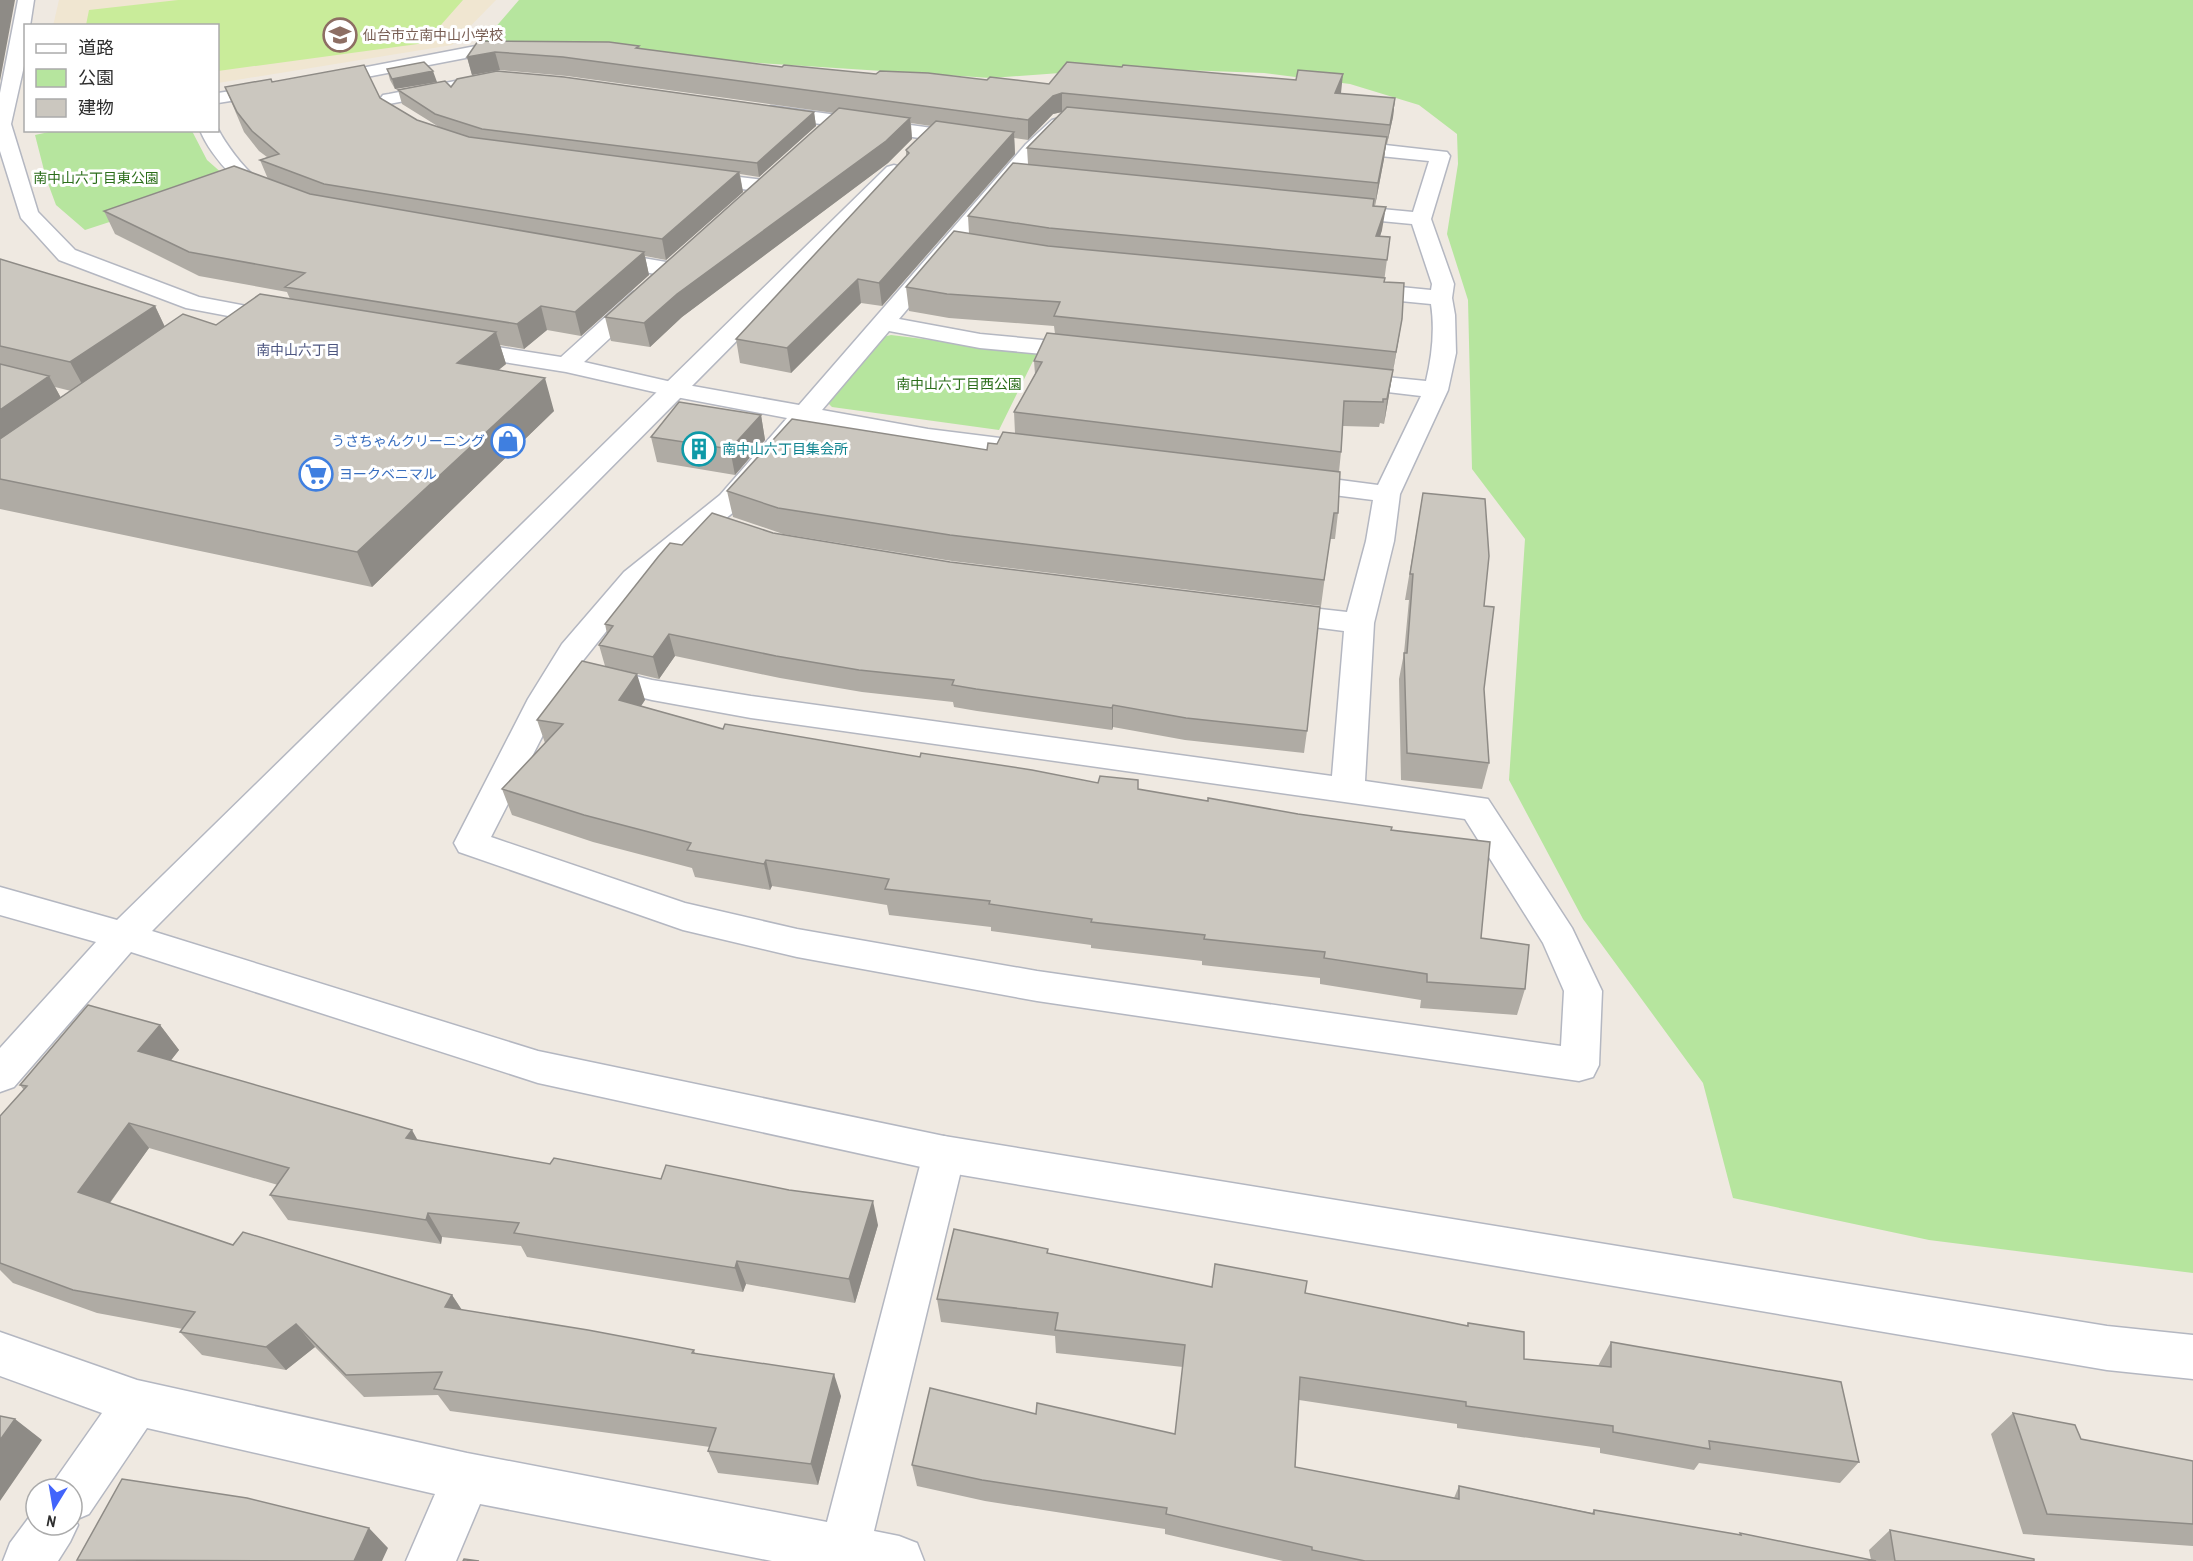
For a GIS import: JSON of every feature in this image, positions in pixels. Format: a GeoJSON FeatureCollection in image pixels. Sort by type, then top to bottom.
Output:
{"type":"FeatureCollection","features":[{"type":"Feature","properties":{"kind":"street"},"geometry":{"type":"LineString","coordinates":[[20,7],[8,64],[1,124],[10,183],[28,214],[67,255],[194,303],[306,323]]}},
{"type":"Feature","properties":{"kind":"street"},"geometry":{"type":"LineString","coordinates":[[219,98],[481,50],[535,49]]}},
{"type":"Feature","properties":{"kind":"street"},"geometry":{"type":"LineString","coordinates":[[375,71],[394,111],[403,116]]}},
{"type":"Feature","properties":{"kind":"street"},"geometry":{"type":"LineString","coordinates":[[389,99],[500,77],[511,78]]}},
{"type":"Feature","properties":{"kind":"street"},"geometry":{"type":"LineString","coordinates":[[754,109],[992,142]]}},
{"type":"Feature","properties":{"kind":"street"},"geometry":{"type":"LineString","coordinates":[[562,668],[652,690],[752,708],[1476,808],[1559,939],[1583,991],[1579,1065],[1037,986],[797,943],[683,916],[471,843],[543,699],[562,668],[573,651],[634,578],[730,501],[884,324],[962,247],[1022,178],[1023,147],[1062,120],[1074,121]]}},
{"type":"Feature","properties":{"kind":"street"},"geometry":{"type":"LineString","coordinates":[[820,135],[836,121]]}},
{"type":"Feature","properties":{"kind":"street"},"geometry":{"type":"LineString","coordinates":[[210,132],[214,142],[250,183],[294,199]]}},
{"type":"Feature","properties":{"kind":"street"},"geometry":{"type":"LineString","coordinates":[[0,1075],[124,936],[932,134]]}},
{"type":"Feature","properties":{"kind":"street"},"geometry":{"type":"LineString","coordinates":[[1322,145],[1440,156],[1421,219],[1443,284],[1441,298],[1444,315],[1444,353],[1436,390],[1387,494],[1380,541],[1359,623],[1348,790]]}},
{"type":"Feature","properties":{"kind":"street"},"geometry":{"type":"LineString","coordinates":[[747,202],[780,172]]}},
{"type":"Feature","properties":{"kind":"street"},"geometry":{"type":"LineString","coordinates":[[682,176],[764,186]]}},
{"type":"Feature","properties":{"kind":"street"},"geometry":{"type":"LineString","coordinates":[[1315,208],[1421,219]]}},
{"type":"Feature","properties":{"kind":"street"},"geometry":{"type":"LineString","coordinates":[[579,254],[672,270]]}},
{"type":"Feature","properties":{"kind":"street"},"geometry":{"type":"LineString","coordinates":[[566,365],[688,255]]}},
{"type":"Feature","properties":{"kind":"street"},"geometry":{"type":"LineString","coordinates":[[1334,288],[1441,298]]}},
{"type":"Feature","properties":{"kind":"street"},"geometry":{"type":"LineString","coordinates":[[200,330],[229,310]]}},
{"type":"Feature","properties":{"kind":"street"},"geometry":{"type":"LineString","coordinates":[[884,324],[981,340],[1104,353]]}},
{"type":"Feature","properties":{"kind":"street"},"geometry":{"type":"LineString","coordinates":[[436,344],[566,365],[676,390],[928,437],[1058,453]]}},
{"type":"Feature","properties":{"kind":"street"},"geometry":{"type":"LineString","coordinates":[[1321,377],[1436,390]]}},
{"type":"Feature","properties":{"kind":"street"},"geometry":{"type":"LineString","coordinates":[[1270,479],[1387,494]]}},
{"type":"Feature","properties":{"kind":"street"},"geometry":{"type":"LineString","coordinates":[[707,520],[737,530]]}},
{"type":"Feature","properties":{"kind":"street"},"geometry":{"type":"LineString","coordinates":[[1254,610],[1359,623]]}},
{"type":"Feature","properties":{"kind":"street"},"geometry":{"type":"LineString","coordinates":[[0,901],[124,936],[538,1067],[944,1154],[2107,1348],[2193,1357]]}},
{"type":"Feature","properties":{"kind":"street"},"geometry":{"type":"LineString","coordinates":[[843,1555],[944,1154]]}},
{"type":"Feature","properties":{"kind":"street"},"geometry":{"type":"LineString","coordinates":[[0,1354],[137,1403],[467,1477],[843,1555],[900,1561]]}},
{"type":"Feature","properties":{"kind":"street"},"geometry":{"type":"LineString","coordinates":[[84,1480],[137,1403]]}},
{"type":"Feature","properties":{"kind":"street"},"geometry":{"type":"LineString","coordinates":[[431,1561],[467,1477]]}},
{"type":"Feature","properties":{"kind":"street"},"geometry":{"type":"LineString","coordinates":[[28,1561],[45,1537]]}},
{"type":"Feature","properties":{"kind":"shaded area","name":"仙台市立南中山小学校"},"geometry":{"type":"Polygon","coordinates":[[[59,0],[496,0],[452,45],[219,83],[219,24],[53,24],[59,0]]]}},
{"type":"Feature","properties":{"kind":"green space","name":"仙台市立南中山小学校"},"geometry":{"type":"Polygon","coordinates":[[[178,0],[463,0],[425,43],[219,71],[219,24],[86,24],[89,10],[178,0]]]}},
{"type":"Feature","properties":{"kind":"green space"},"geometry":{"type":"Polygon","coordinates":[[[519,0],[2193,0],[2193,1273],[1929,1240],[1733,1198],[1703,1083],[1583,919],[1509,780],[1525,539],[1472,469],[1468,300],[1447,234],[1458,164],[1457,134],[1419,105],[1350,84],[1264,73],[1128,68],[991,78],[480,45],[519,0]]]}},
{"type":"Feature","properties":{"kind":"green space","name":"南中山六丁目東公園"},"geometry":{"type":"Polygon","coordinates":[[[49,132],[193,132],[207,160],[232,182],[85,230],[56,205],[46,178],[35,135],[49,132]]]}},
{"type":"Feature","properties":{"kind":"green space","name":"南中山六丁目西公園"},"geometry":{"type":"Polygon","coordinates":[[[891,335],[1037,353],[999,430],[832,407],[825,400],[879,338],[891,335]]]}},
{"type":"Feature","properties":{"kind":"building"},"geometry":{"type":"Polygon","coordinates":[[[478,41],[609,42],[639,46],[636,48],[782,67],[784,65],[876,74],[880,71],[928,73],[1049,84],[1067,62],[1296,80],[1298,70],[1343,74],[1335,93],[1395,98],[1390,125],[1062,93],[1053,96],[1028,120],[563,57],[495,52],[467,57],[478,41]]]}},
{"type":"Feature","properties":{"kind":"building"},"geometry":{"type":"Polygon","coordinates":[[[424,62],[433,71],[392,79],[387,69],[424,62]]]}},
{"type":"Feature","properties":{"kind":"building"},"geometry":{"type":"Polygon","coordinates":[[[364,65],[380,98],[417,120],[469,137],[739,172],[662,239],[324,184],[260,160],[279,154],[252,131],[237,112],[225,87],[271,79],[272,82],[364,65]]]}},
{"type":"Feature","properties":{"kind":"building"},"geometry":{"type":"Polygon","coordinates":[[[497,71],[564,77],[814,112],[757,163],[482,129],[435,114],[398,90],[445,81],[451,87],[457,79],[497,71]]]}},
{"type":"Feature","properties":{"kind":"building"},"geometry":{"type":"Polygon","coordinates":[[[1067,107],[1387,137],[1378,183],[1027,148],[1067,107]]]}},
{"type":"Feature","properties":{"kind":"building"},"geometry":{"type":"Polygon","coordinates":[[[839,108],[910,118],[886,141],[677,294],[644,323],[605,317],[839,108]]]}},
{"type":"Feature","properties":{"kind":"building"},"geometry":{"type":"Polygon","coordinates":[[[936,121],[1014,132],[879,283],[858,279],[787,348],[736,339],[909,153],[906,150],[936,121]]]}},
{"type":"Feature","properties":{"kind":"building"},"geometry":{"type":"Polygon","coordinates":[[[1013,163],[1374,199],[1373,206],[1386,207],[1376,236],[1390,237],[1387,260],[1049,228],[968,216],[1013,163]]]}},
{"type":"Feature","properties":{"kind":"building"},"geometry":{"type":"Polygon","coordinates":[[[234,166],[310,194],[644,252],[575,312],[541,306],[517,324],[285,287],[305,273],[189,252],[104,211],[234,166]]]}},
{"type":"Feature","properties":{"kind":"building"},"geometry":{"type":"Polygon","coordinates":[[[954,231],[1048,246],[1385,278],[1384,282],[1404,283],[1402,319],[1396,352],[1054,316],[1060,302],[947,294],[906,287],[954,231]]]}},
{"type":"Feature","properties":{"kind":"building"},"geometry":{"type":"Polygon","coordinates":[[[0,259],[155,306],[70,362],[0,346],[0,259]]]}},
{"type":"Feature","properties":{"kind":"building"},"geometry":{"type":"Polygon","coordinates":[[[260,294],[496,332],[457,363],[545,378],[357,552],[0,479],[0,439],[183,314],[216,325],[260,294]]]}},
{"type":"Feature","properties":{"kind":"building"},"geometry":{"type":"Polygon","coordinates":[[[1047,333],[1393,370],[1387,399],[1383,399],[1383,402],[1344,401],[1341,452],[1014,412],[1042,362],[1034,361],[1047,333]]]}},
{"type":"Feature","properties":{"kind":"building"},"geometry":{"type":"Polygon","coordinates":[[[0,364],[49,376],[0,410],[0,364]]]}},
{"type":"Feature","properties":{"kind":"building"},"geometry":{"type":"Polygon","coordinates":[[[679,402],[761,415],[730,449],[651,437],[679,402]]]}},
{"type":"Feature","properties":{"kind":"building"},"geometry":{"type":"Polygon","coordinates":[[[792,419],[987,450],[988,443],[997,444],[1003,432],[1340,472],[1338,513],[1334,513],[1324,580],[950,535],[778,508],[727,491],[792,419]]]}},
{"type":"Feature","properties":{"kind":"building"},"geometry":{"type":"Polygon","coordinates":[[[1423,493],[1485,499],[1489,556],[1484,606],[1494,607],[1484,689],[1489,763],[1407,753],[1404,653],[1407,653],[1413,574],[1410,574],[1423,493]]]}},
{"type":"Feature","properties":{"kind":"building"},"geometry":{"type":"Polygon","coordinates":[[[712,513],[773,533],[950,562],[1320,607],[1307,731],[1186,718],[1113,705],[1112,708],[976,689],[952,685],[954,680],[859,670],[669,634],[653,657],[599,645],[613,626],[605,624],[658,557],[670,543],[682,545],[712,513]]]}},
{"type":"Feature","properties":{"kind":"building"},"geometry":{"type":"Polygon","coordinates":[[[582,661],[637,674],[619,700],[723,729],[725,724],[920,757],[921,753],[1032,770],[1098,783],[1100,776],[1138,780],[1138,789],[1392,827],[1391,830],[1490,842],[1481,938],[1529,945],[1525,989],[1427,982],[1427,974],[1324,958],[1325,952],[1204,939],[1205,935],[1091,922],[1092,919],[989,904],[990,901],[885,889],[889,879],[766,860],[764,864],[687,850],[691,843],[584,815],[502,789],[563,724],[537,720],[582,661]]]}},
{"type":"Feature","properties":{"kind":"building"},"geometry":{"type":"Polygon","coordinates":[[[88,1005],[160,1025],[138,1051],[412,1130],[406,1138],[550,1164],[554,1158],[661,1179],[666,1165],[789,1190],[873,1201],[849,1279],[737,1261],[735,1268],[514,1233],[519,1223],[428,1213],[426,1220],[270,1195],[289,1168],[129,1123],[78,1192],[233,1245],[243,1232],[452,1295],[445,1307],[694,1350],[692,1353],[834,1374],[811,1464],[708,1451],[716,1428],[434,1389],[442,1372],[346,1375],[296,1324],[266,1347],[180,1332],[195,1312],[73,1290],[0,1263],[0,1116],[27,1086],[20,1085],[88,1005]]]}},
{"type":"Feature","properties":{"kind":"building"},"geometry":{"type":"Polygon","coordinates":[[[954,1229],[1048,1249],[1047,1253],[1212,1287],[1215,1264],[1307,1281],[1305,1293],[1468,1326],[1468,1323],[1524,1332],[1524,1359],[1611,1367],[1611,1342],[1841,1382],[1859,1462],[1709,1441],[1710,1449],[1613,1432],[1613,1426],[1466,1406],[1466,1402],[1300,1377],[1295,1467],[1459,1499],[1459,1486],[1594,1514],[1594,1510],[1741,1535],[1740,1533],[1876,1561],[1365,1561],[1166,1514],[1167,1508],[982,1480],[912,1465],[930,1388],[1036,1414],[1037,1403],[1175,1434],[1185,1345],[1055,1330],[1058,1313],[937,1299],[954,1229]]]}},
{"type":"Feature","properties":{"kind":"building"},"geometry":{"type":"Polygon","coordinates":[[[2013,1413],[2075,1425],[2081,1439],[2193,1461],[2193,1524],[2047,1514],[2013,1413]]]}},
{"type":"Feature","properties":{"kind":"building"},"geometry":{"type":"Polygon","coordinates":[[[0,1416],[15,1419],[0,1440],[0,1416]]]}},
{"type":"Feature","properties":{"kind":"building"},"geometry":{"type":"Polygon","coordinates":[[[122,1479],[247,1498],[369,1528],[354,1561],[77,1560],[122,1479]]]}},
{"type":"Feature","properties":{"kind":"building"},"geometry":{"type":"Polygon","coordinates":[[[1890,1530],[2034,1559],[2034,1561],[1895,1561],[1890,1530]]]}},
{"type":"Feature","properties":{"kind":"place","name":"仙台市立南中山小学校"},"geometry":{"type":"Point","coordinates":[340,35]}},
{"type":"Feature","properties":{"kind":"place","name":"うさちゃんクリーニング"},"geometry":{"type":"Point","coordinates":[508,441]}},
{"type":"Feature","properties":{"kind":"place","name":"南中山六丁目集会所"},"geometry":{"type":"Point","coordinates":[699,449]}},
{"type":"Feature","properties":{"kind":"place","name":"ヨークベニマル"},"geometry":{"type":"Point","coordinates":[316,474]}},
{"type":"Feature","properties":{"kind":"district","name":"南中山六丁目"},"geometry":{"type":"Point","coordinates":[298,350]}}]}
